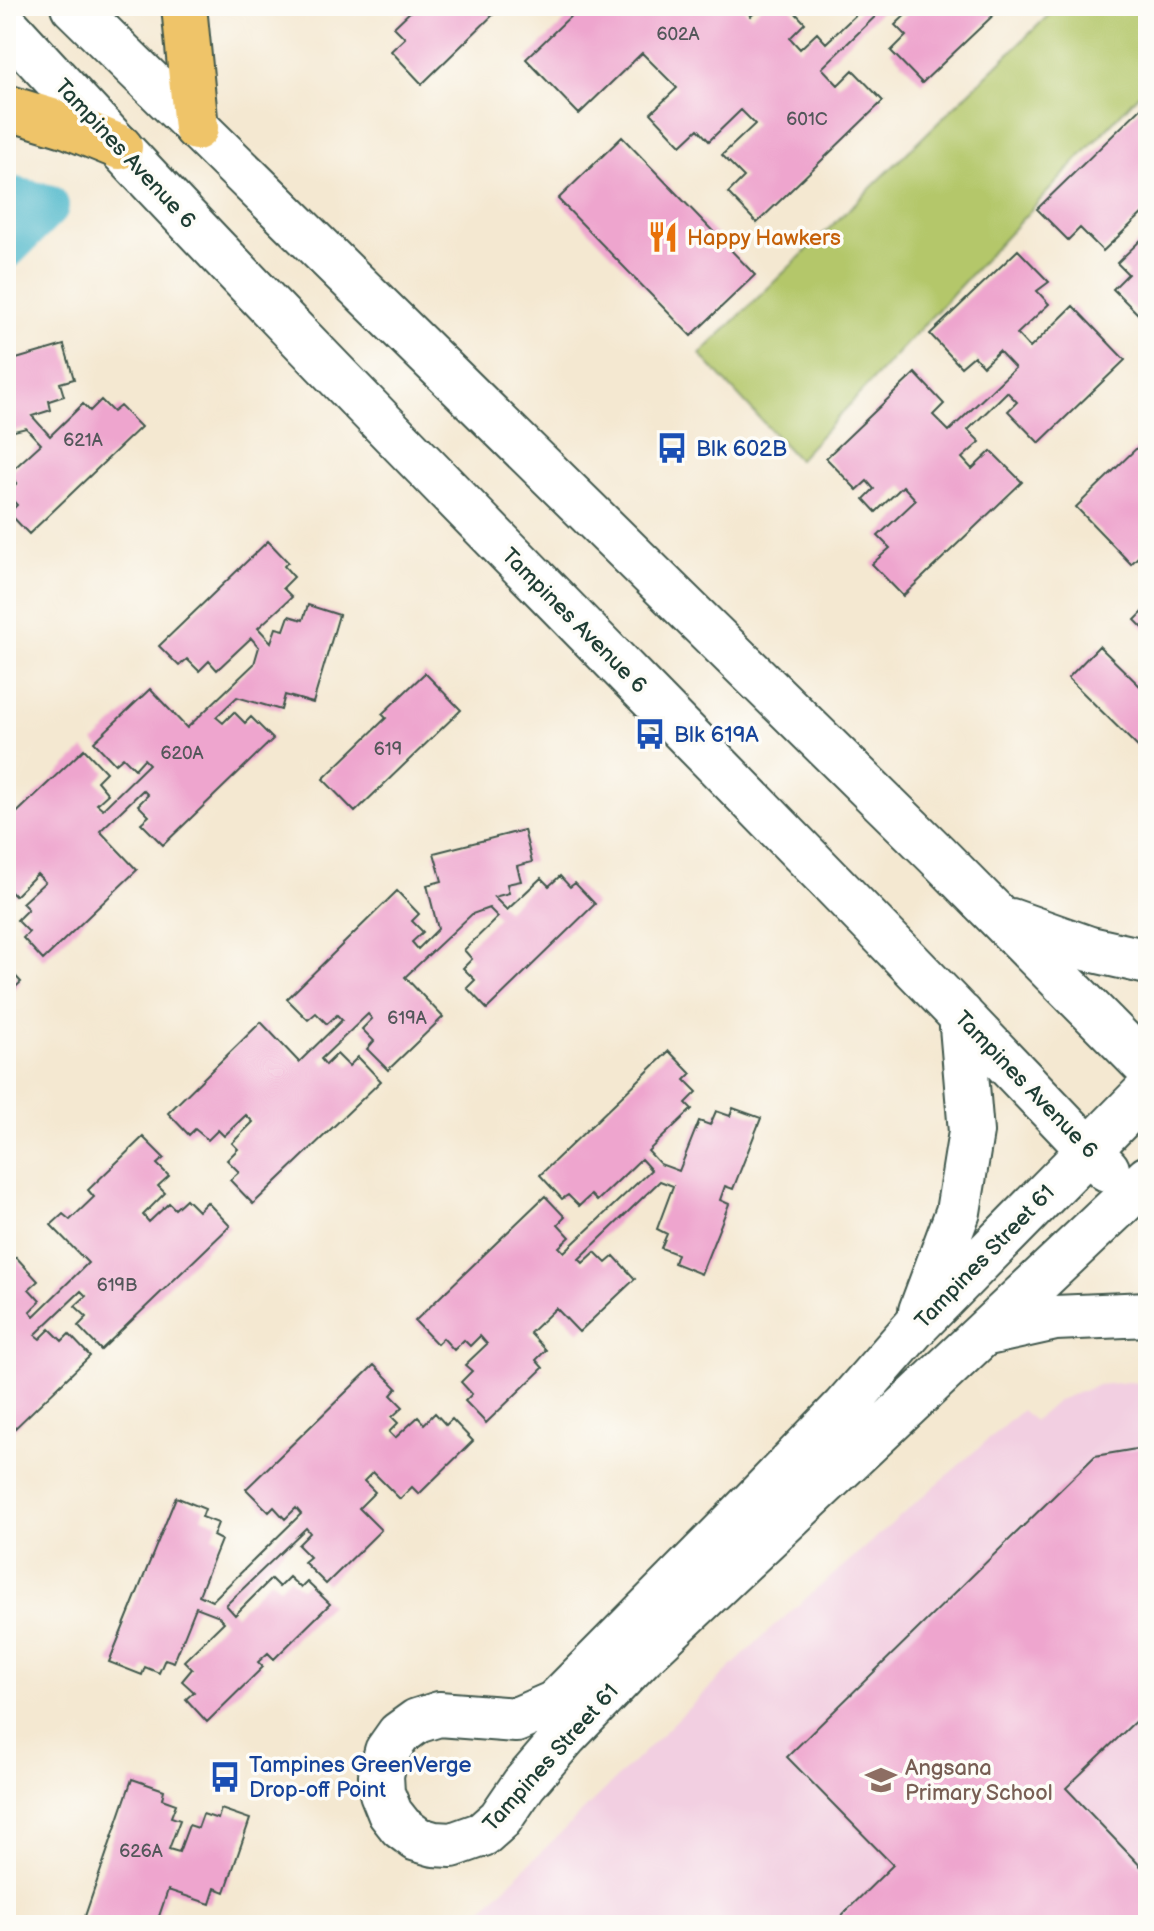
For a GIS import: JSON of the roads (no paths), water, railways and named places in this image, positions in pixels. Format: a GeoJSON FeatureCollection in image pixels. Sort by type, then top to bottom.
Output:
{"type":"FeatureCollection","features":[{"type":"Feature","properties":{"kind":"main road"},"geometry":{"type":"LineString","coordinates":[[184,6],[196,128]]}},
{"type":"Feature","properties":{"kind":"main road"},"geometry":{"type":"LineString","coordinates":[[6,107],[68,126],[120,147]]}},
{"type":"Feature","properties":{"kind":"street"},"geometry":{"type":"LineString","coordinates":[[73,6],[1001,918],[1148,1068]]}},
{"type":"Feature","properties":{"kind":"street","name":"Tampines Avenue 6"},"geometry":{"type":"LineString","coordinates":[[6,25],[545,590],[1089,1149],[1142,1194]]}},
{"type":"Feature","properties":{"kind":"street"},"geometry":{"type":"LineString","coordinates":[[1001,918],[1090,949],[1148,962]]}},
{"type":"Feature","properties":{"kind":"street"},"geometry":{"type":"LineString","coordinates":[[914,1328],[958,1212],[971,1132],[961,1015]]}},
{"type":"Feature","properties":{"kind":"street","name":"Tampines Street 61"},"geometry":{"type":"LineString","coordinates":[[1142,1194],[983,1334],[641,1657],[566,1735],[524,1784],[500,1819],[483,1834],[452,1845],[434,1844],[379,1820],[381,1775],[387,1751],[399,1734],[417,1721],[439,1714],[516,1720],[555,1703],[733,1523],[844,1408],[914,1328],[1148,1090]]}},
{"type":"Feature","properties":{"kind":"street"},"geometry":{"type":"LineString","coordinates":[[983,1334],[1055,1318],[1148,1314]]}},
{"type":"Feature","properties":{"kind":"waterway"},"geometry":{"type":"LineString","coordinates":[[6,197],[47,206],[6,247]]}},
{"type":"Feature","properties":{"kind":"place","name":"Happy Hawkers"},"geometry":{"type":"Point","coordinates":[663,237]}},
{"type":"Feature","properties":{"kind":"place","name":"Blk 602B"},"geometry":{"type":"Point","coordinates":[672,448]}},
{"type":"Feature","properties":{"kind":"place","name":"Blk 619A"},"geometry":{"type":"Point","coordinates":[650,734]}},
{"type":"Feature","properties":{"kind":"place","name":"Tampines GreenVerge Drop-off Point"},"geometry":{"type":"Point","coordinates":[225,1777]}},
{"type":"Feature","properties":{"kind":"place","name":"Angsana Primary School"},"geometry":{"type":"Point","coordinates":[881,1780]}}]}
